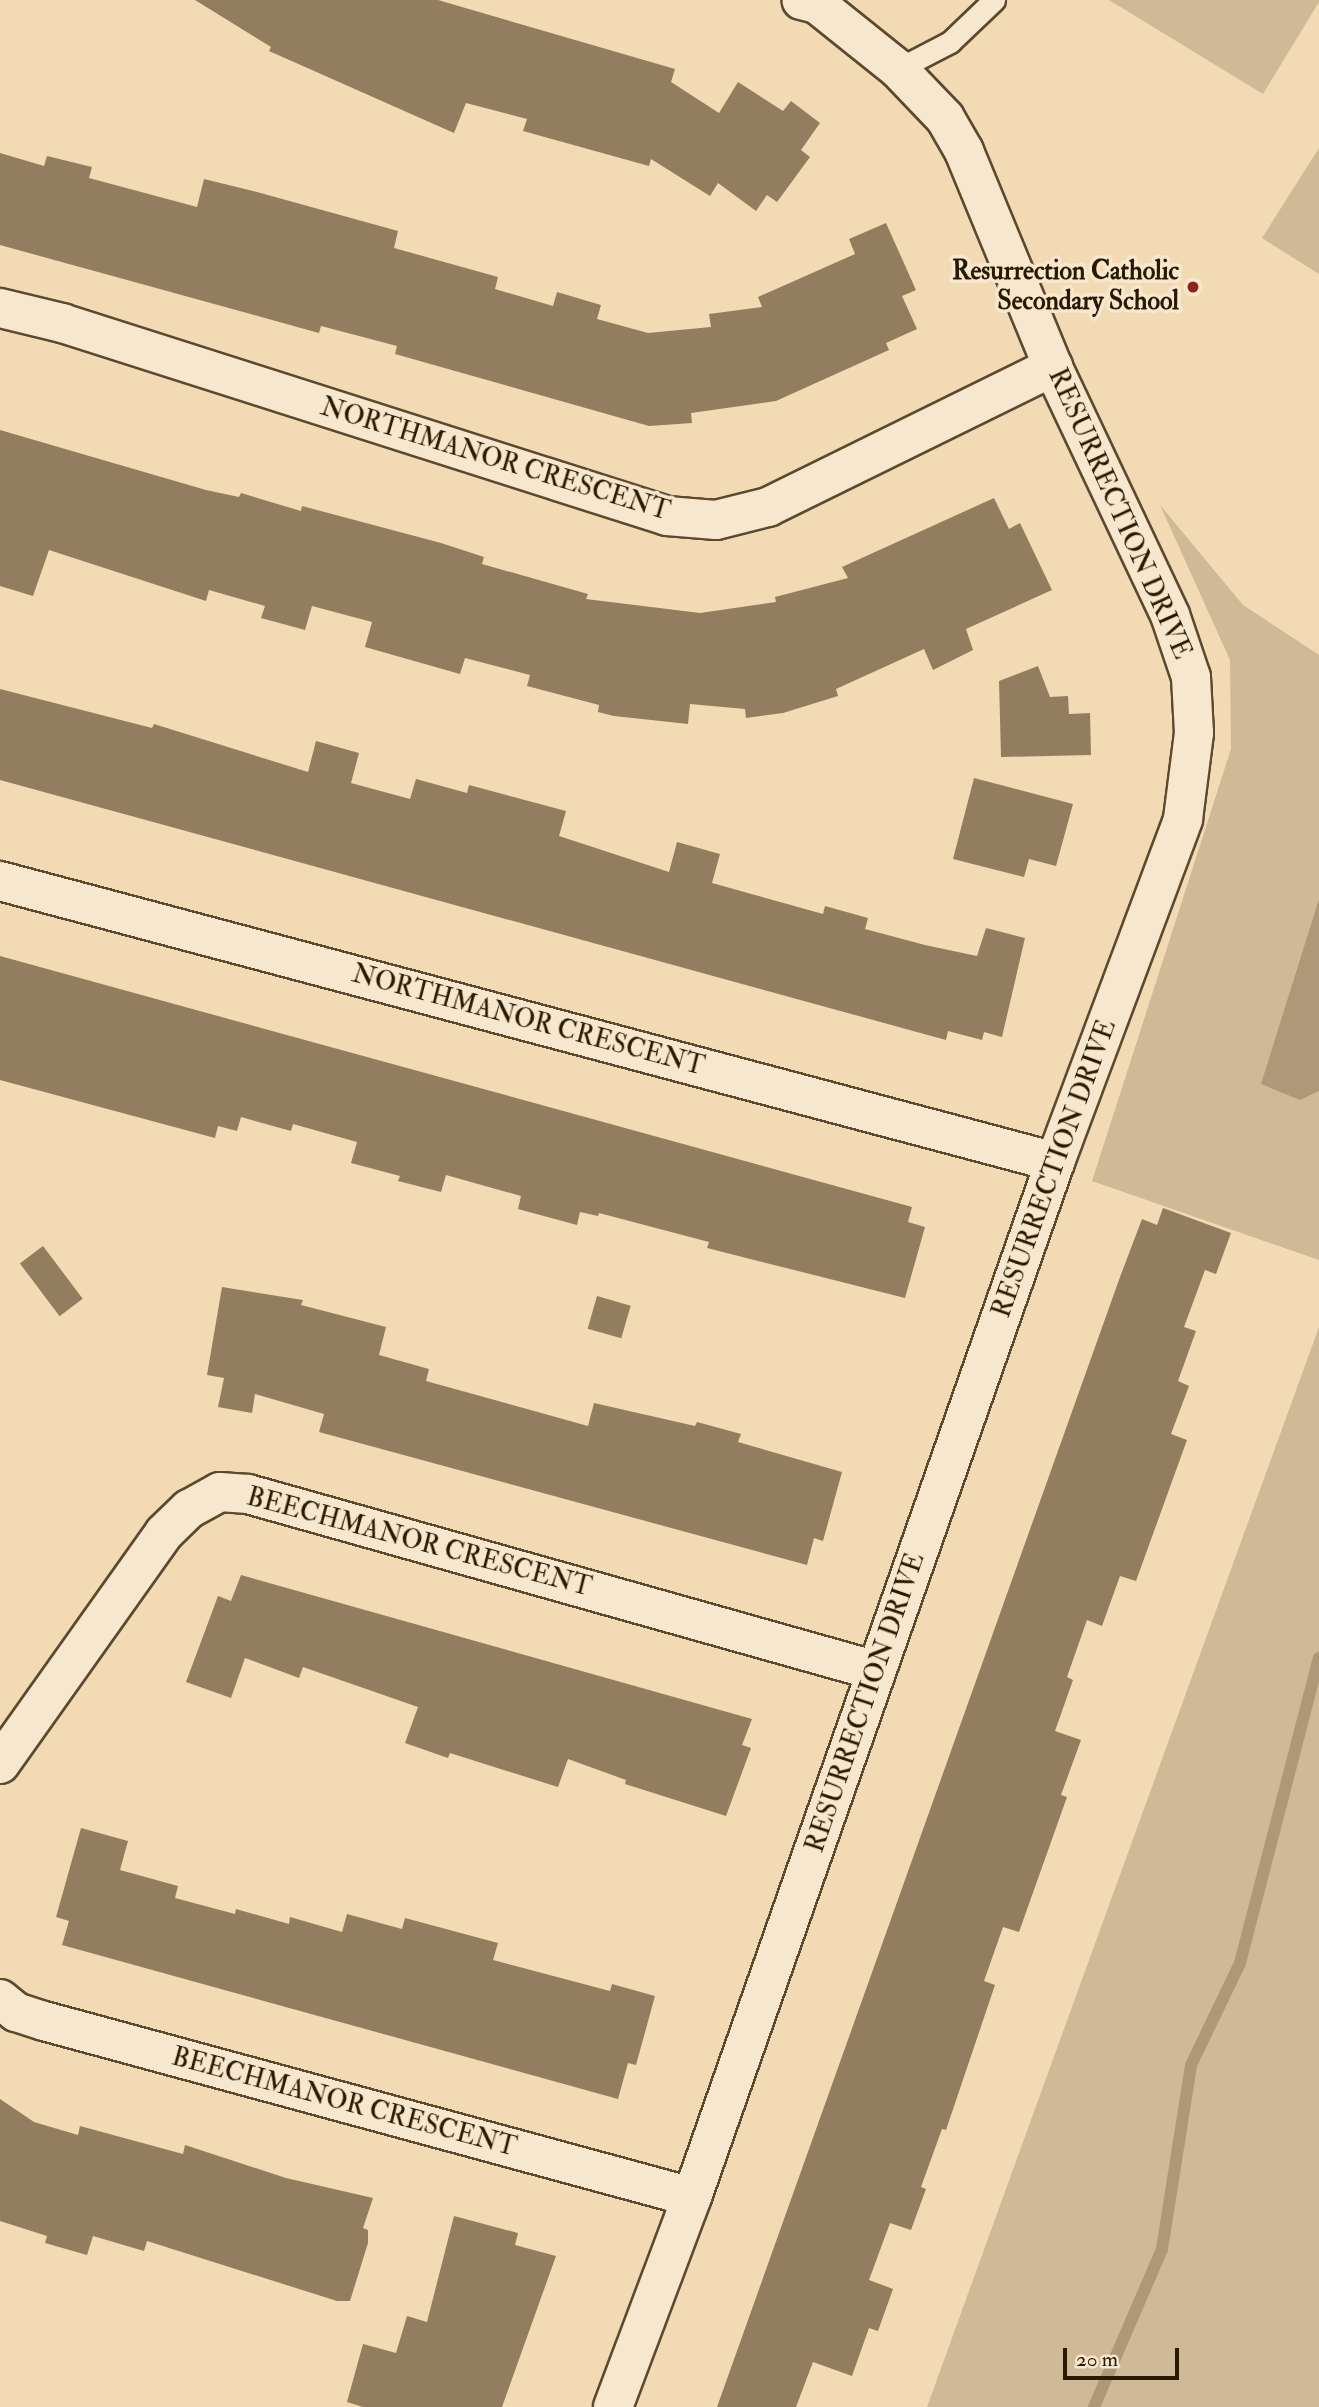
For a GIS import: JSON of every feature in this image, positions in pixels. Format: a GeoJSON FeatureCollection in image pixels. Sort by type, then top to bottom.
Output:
{"type":"FeatureCollection","features":[{"type":"Feature","properties":{"kind":"street","name":"RESURRECTION DRIVE"},"geometry":{"type":"LineString","coordinates":[[613,2407],[692,2197],[1055,1162],[1183,819],[1194,733],[1191,677],[1170,615],[1053,368],[964,151],[945,118],[898,69],[837,18],[817,4],[801,0]]}},
{"type":"Feature","properties":{"kind":"street","name":"NORTHMANOR CRESCENT"},"geometry":{"type":"LineString","coordinates":[[0,308],[75,328],[667,516],[716,520],[768,507],[1053,368]]}},
{"type":"Feature","properties":{"kind":"street","name":"NORTHMANOR CRESCENT"},"geometry":{"type":"LineString","coordinates":[[0,881],[1055,1162]]}},
{"type":"Feature","properties":{"kind":"street","name":"BEECHMANOR CRESCENT"},"geometry":{"type":"LineString","coordinates":[[0,1764],[164,1533],[189,1509],[220,1492],[248,1494],[877,1671]]}},
{"type":"Feature","properties":{"kind":"street","name":"BEECHMANOR CRESCENT"},"geometry":{"type":"LineString","coordinates":[[0,1999],[16,2012],[44,2021],[692,2197]]}},
{"type":"Feature","properties":{"kind":"lane"},"geometry":{"type":"LineString","coordinates":[[898,69],[950,42],[993,0]]}},
{"type":"Feature","properties":{"kind":"shaded area"},"geometry":{"type":"Polygon","coordinates":[[[1109,0],[1319,0],[1319,2],[1263,94],[1109,0]]]}},
{"type":"Feature","properties":{"kind":"shaded area"},"geometry":{"type":"Polygon","coordinates":[[[1319,148],[1319,274],[1262,238],[1319,148]]]}},
{"type":"Feature","properties":{"kind":"shaded area"},"geometry":{"type":"Polygon","coordinates":[[[1160,505],[1243,605],[1319,655],[1319,1260],[1092,1181],[1231,749],[1230,660],[1160,505]]]}},
{"type":"Feature","properties":{"kind":"shaded area"},"geometry":{"type":"Polygon","coordinates":[[[1319,899],[1319,1091],[1300,1100],[1261,1084],[1319,899]]]}},
{"type":"Feature","properties":{"kind":"shaded area"},"geometry":{"type":"Polygon","coordinates":[[[1319,1327],[1319,2407],[927,2407],[1052,2062],[1319,1327]]]}},
{"type":"Feature","properties":{"kind":"building"},"geometry":{"type":"Polygon","coordinates":[[[195,0],[438,0],[675,69],[671,82],[719,113],[738,82],[783,111],[791,101],[820,123],[801,150],[810,157],[777,202],[767,195],[756,211],[718,183],[710,196],[651,159],[649,166],[523,131],[527,119],[466,103],[454,133],[269,51],[271,47],[195,0]]]}},
{"type":"Feature","properties":{"kind":"building"},"geometry":{"type":"Polygon","coordinates":[[[0,153],[44,166],[47,156],[92,167],[89,178],[197,207],[204,179],[398,231],[394,248],[498,277],[495,289],[553,306],[557,292],[601,305],[597,319],[648,333],[711,327],[709,314],[762,307],[758,297],[855,254],[849,239],[886,223],[916,290],[902,296],[917,329],[886,343],[889,350],[776,401],[691,413],[692,423],[649,426],[395,354],[397,346],[321,326],[319,333],[0,245],[0,153]]]}},
{"type":"Feature","properties":{"kind":"building"},"geometry":{"type":"Polygon","coordinates":[[[0,430],[206,490],[239,497],[241,493],[301,511],[302,506],[441,543],[484,557],[482,564],[588,594],[586,599],[700,613],[776,602],[775,597],[848,578],[842,567],[994,498],[1009,529],[1020,523],[1052,590],[966,629],[973,650],[933,670],[924,649],[836,689],[838,696],[783,713],[746,718],[745,709],[690,704],[688,724],[614,716],[598,712],[599,705],[527,686],[530,675],[465,658],[460,674],[365,647],[372,622],[312,606],[305,630],[261,618],[265,606],[209,590],[206,601],[49,550],[33,596],[0,586],[0,430]]]}},
{"type":"Feature","properties":{"kind":"building"},"geometry":{"type":"Polygon","coordinates":[[[1038,666],[1050,697],[1068,696],[1069,714],[1090,713],[1091,755],[1001,757],[999,681],[1038,666]]]}},
{"type":"Feature","properties":{"kind":"building"},"geometry":{"type":"Polygon","coordinates":[[[0,689],[152,728],[154,724],[308,772],[316,741],[359,753],[351,783],[410,799],[416,779],[467,793],[469,785],[566,811],[559,836],[669,872],[677,842],[720,854],[712,883],[823,914],[825,906],[868,918],[865,929],[925,945],[977,956],[986,928],[1025,938],[1002,1037],[984,1032],[982,1040],[948,1031],[946,1040],[0,780],[0,689]]]}},
{"type":"Feature","properties":{"kind":"building"},"geometry":{"type":"Polygon","coordinates":[[[974,778],[1073,804],[1056,866],[1029,859],[1024,877],[953,859],[974,778]]]}},
{"type":"Feature","properties":{"kind":"building"},"geometry":{"type":"Polygon","coordinates":[[[0,956],[912,1207],[908,1222],[925,1227],[905,1298],[707,1248],[709,1242],[599,1213],[598,1216],[580,1212],[577,1225],[518,1209],[521,1196],[446,1175],[441,1192],[398,1181],[400,1176],[351,1163],[357,1142],[293,1124],[291,1131],[241,1117],[237,1131],[218,1126],[215,1138],[0,1080],[0,956]]]}},
{"type":"Feature","properties":{"kind":"building"},"geometry":{"type":"Polygon","coordinates":[[[1163,1208],[1231,1233],[1216,1274],[1205,1270],[1184,1327],[1196,1331],[1178,1381],[1189,1386],[1171,1434],[1187,1440],[1136,1581],[1120,1576],[1102,1626],[1087,1620],[1067,1677],[1073,1680],[1055,1731],[1081,1740],[1061,1795],[1067,1797],[1019,1932],[1003,1927],[984,1981],[995,1985],[946,2130],[942,2129],[921,2187],[926,2189],[911,2230],[890,2223],[869,2280],[893,2289],[878,2331],[869,2328],[852,2376],[813,2362],[796,2407],[717,2407],[1120,1277],[1142,1219],[1157,1225],[1163,1208]]]}},
{"type":"Feature","properties":{"kind":"building"},"geometry":{"type":"Polygon","coordinates":[[[43,1246],[83,1299],[60,1316],[20,1263],[43,1246]]]}},
{"type":"Feature","properties":{"kind":"building"},"geometry":{"type":"Polygon","coordinates":[[[222,1287],[303,1300],[301,1305],[386,1327],[379,1355],[429,1369],[426,1381],[588,1426],[594,1403],[695,1426],[697,1422],[741,1434],[738,1442],[842,1472],[823,1541],[814,1538],[807,1565],[319,1432],[324,1414],[255,1394],[252,1413],[218,1407],[224,1378],[207,1375],[222,1287]]]}},
{"type":"Feature","properties":{"kind":"building"},"geometry":{"type":"Polygon","coordinates":[[[597,1296],[631,1306],[621,1338],[588,1329],[597,1296]]]}},
{"type":"Feature","properties":{"kind":"building"},"geometry":{"type":"Polygon","coordinates":[[[241,1575],[752,1719],[742,1745],[751,1748],[726,1816],[625,1784],[626,1780],[568,1759],[558,1787],[450,1753],[448,1758],[405,1743],[418,1707],[303,1667],[299,1678],[245,1658],[231,1698],[186,1682],[218,1596],[231,1601],[241,1575]]]}},
{"type":"Feature","properties":{"kind":"building"},"geometry":{"type":"Polygon","coordinates":[[[81,1828],[128,1841],[120,1870],[178,1886],[175,1898],[235,1914],[236,1909],[289,1924],[290,1917],[342,1932],[347,1914],[402,1929],[405,1918],[498,1943],[493,1960],[610,1991],[612,1984],[655,1996],[636,2065],[628,2063],[618,2099],[62,1945],[69,1921],[56,1917],[81,1828]]]}},
{"type":"Feature","properties":{"kind":"building"},"geometry":{"type":"Polygon","coordinates":[[[0,2099],[34,2122],[78,2135],[80,2126],[183,2154],[185,2145],[286,2178],[373,2198],[363,2228],[368,2230],[368,2243],[350,2301],[337,2301],[147,2241],[144,2251],[93,2236],[87,2255],[45,2243],[47,2236],[0,2221],[0,2099]]]}},
{"type":"Feature","properties":{"kind":"building"},"geometry":{"type":"Polygon","coordinates":[[[454,2216],[518,2233],[515,2245],[556,2256],[502,2407],[363,2407],[347,2402],[363,2344],[396,2353],[407,2316],[427,2322],[454,2216]]]}},
{"type":"Feature","properties":{"kind":"waterway"},"geometry":{"type":"LineString","coordinates":[[1094,2407],[1162,2249],[1191,2065],[1240,1963],[1319,1658]]}},
{"type":"Feature","properties":{"kind":"place","name":"Resurrection Catholic Secondary School"},"geometry":{"type":"Point","coordinates":[1193,287]}}]}
